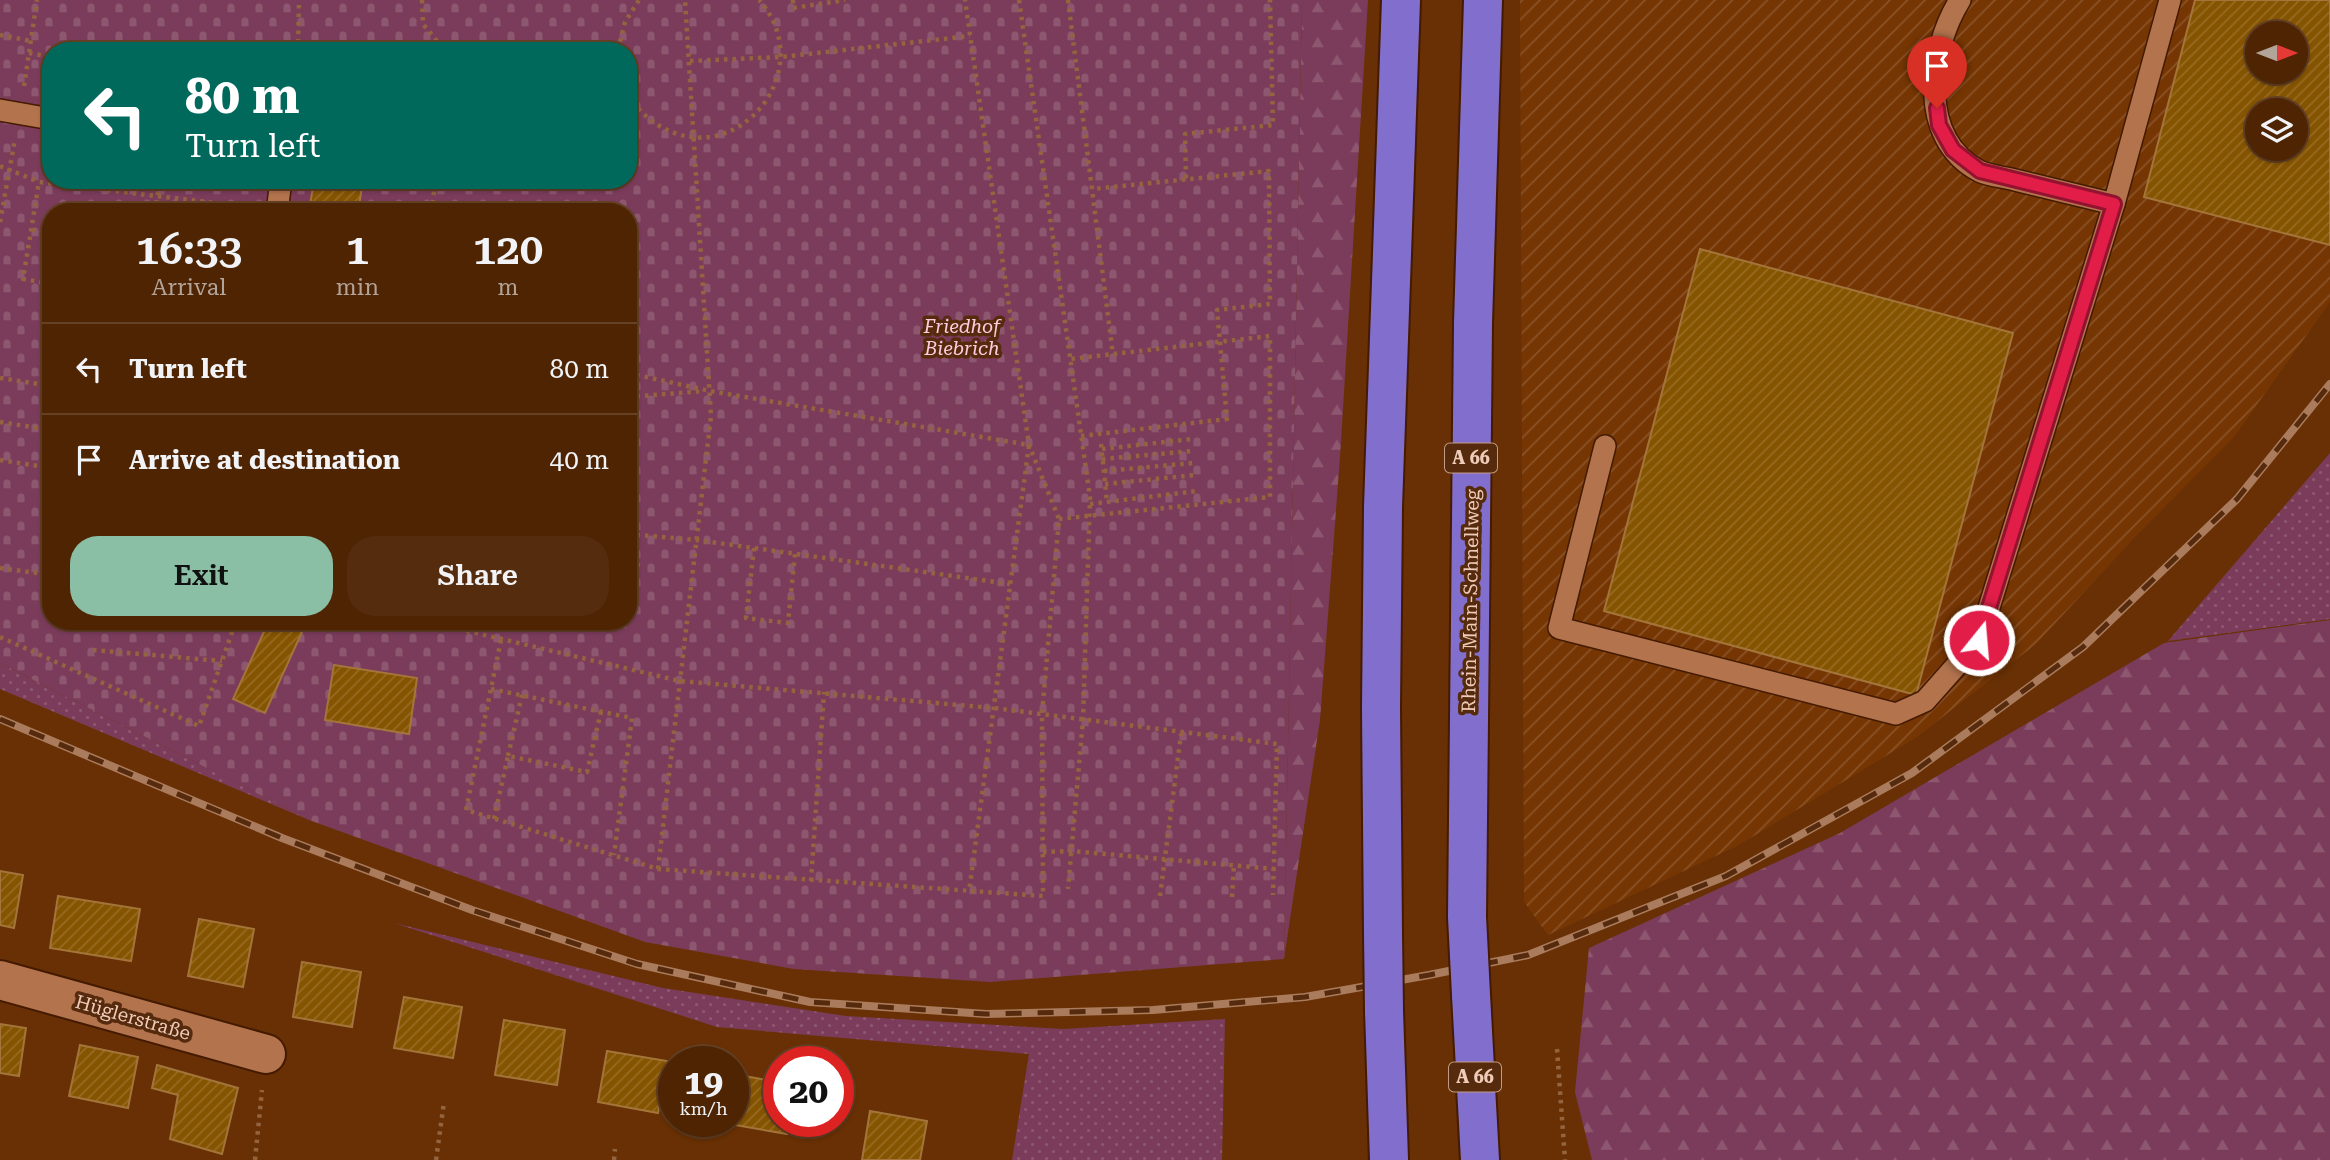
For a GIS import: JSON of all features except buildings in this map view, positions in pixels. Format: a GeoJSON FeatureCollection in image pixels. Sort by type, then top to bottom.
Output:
{"type":"FeatureCollection","features":[{"type":"Feature","properties":{"kind":"highway"},"geometry":{"type":"LineString","coordinates":[[1389,1160],[1382,933],[1382,507],[1401,0]]}},
{"type":"Feature","properties":{"kind":"highway","name":"Rhein-Main-Schnellweg"},"geometry":{"type":"LineString","coordinates":[[1480,1160],[1468,917],[1473,323],[1483,0]]}},
{"type":"Feature","properties":{"kind":"street","name":"Hüglerstraße"},"geometry":{"type":"LineString","coordinates":[[0,980],[265,1054]]}},
{"type":"Feature","properties":{"kind":"lane"},"geometry":{"type":"LineString","coordinates":[[1960,0],[1950,18],[1938,55],[1934,92],[1939,125],[1953,150],[1980,171],[2114,204]]}},
{"type":"Feature","properties":{"kind":"lane"},"geometry":{"type":"LineString","coordinates":[[1605,446],[1559,628],[1896,714],[1925,701],[1979,640],[2114,204],[2170,0]]}},
{"type":"Feature","properties":{"kind":"lane"},"geometry":{"type":"LineString","coordinates":[[0,110],[42,117]]}},
{"type":"Feature","properties":{"kind":"path"},"geometry":{"type":"LineString","coordinates":[[298,42],[299,0]]}},
{"type":"Feature","properties":{"kind":"path"},"geometry":{"type":"LineString","coordinates":[[422,0],[423,24],[437,42]]}},
{"type":"Feature","properties":{"kind":"path"},"geometry":{"type":"LineString","coordinates":[[620,42],[625,23],[639,0]]}},
{"type":"Feature","properties":{"kind":"path"},"geometry":{"type":"LineString","coordinates":[[658,869],[711,416],[685,0]]}},
{"type":"Feature","properties":{"kind":"path"},"geometry":{"type":"LineString","coordinates":[[637,106],[646,118],[668,131],[693,137],[720,135],[744,124],[764,106],[777,83],[781,57],[778,32],[768,10],[759,0]]}},
{"type":"Feature","properties":{"kind":"path"},"geometry":{"type":"LineString","coordinates":[[793,0],[793,8],[845,0]]}},
{"type":"Feature","properties":{"kind":"path"},"geometry":{"type":"LineString","coordinates":[[500,640],[466,810],[658,869],[1043,896],[1042,714],[1059,519],[1029,445],[965,0]]}},
{"type":"Feature","properties":{"kind":"path"},"geometry":{"type":"LineString","coordinates":[[1019,0],[1090,503],[1083,720],[1068,889]]}},
{"type":"Feature","properties":{"kind":"path"},"geometry":{"type":"LineString","coordinates":[[1068,0],[1113,355]]}},
{"type":"Feature","properties":{"kind":"path"},"geometry":{"type":"LineString","coordinates":[[1186,178],[1185,134],[1273,125],[1270,0]]}},
{"type":"Feature","properties":{"kind":"path"},"geometry":{"type":"LineString","coordinates":[[0,35],[31,41]]}},
{"type":"Feature","properties":{"kind":"path"},"geometry":{"type":"LineString","coordinates":[[690,61],[781,57],[970,36]]}},
{"type":"Feature","properties":{"kind":"path"},"geometry":{"type":"LineString","coordinates":[[543,42],[576,42]]}},
{"type":"Feature","properties":{"kind":"path"},"geometry":{"type":"LineString","coordinates":[[29,53],[42,55]]}},
{"type":"Feature","properties":{"kind":"path"},"geometry":{"type":"LineString","coordinates":[[0,166],[42,181]]}},
{"type":"Feature","properties":{"kind":"path"},"geometry":{"type":"LineString","coordinates":[[1081,436],[1227,419],[1217,310],[1270,304],[1269,171],[1092,188]]}},
{"type":"Feature","properties":{"kind":"path"},"geometry":{"type":"LineString","coordinates":[[39,181],[23,279],[42,282]]}},
{"type":"Feature","properties":{"kind":"path"},"geometry":{"type":"LineString","coordinates":[[102,189],[213,203]]}},
{"type":"Feature","properties":{"kind":"path"},"geometry":{"type":"LineString","coordinates":[[156,203],[158,189]]}},
{"type":"Feature","properties":{"kind":"path"},"geometry":{"type":"LineString","coordinates":[[32,230],[42,232]]}},
{"type":"Feature","properties":{"kind":"path"},"geometry":{"type":"LineString","coordinates":[[1059,519],[1270,496],[1270,335],[1070,359]]}},
{"type":"Feature","properties":{"kind":"path"},"geometry":{"type":"LineString","coordinates":[[637,375],[710,391],[1029,445]]}},
{"type":"Feature","properties":{"kind":"path"},"geometry":{"type":"LineString","coordinates":[[0,378],[42,385]]}},
{"type":"Feature","properties":{"kind":"path"},"geometry":{"type":"LineString","coordinates":[[637,396],[710,391]]}},
{"type":"Feature","properties":{"kind":"path"},"geometry":{"type":"LineString","coordinates":[[0,422],[42,429]]}},
{"type":"Feature","properties":{"kind":"path"},"geometry":{"type":"LineString","coordinates":[[1107,502],[1102,447],[1192,439]]}},
{"type":"Feature","properties":{"kind":"path"},"geometry":{"type":"LineString","coordinates":[[969,892],[1029,445]]}},
{"type":"Feature","properties":{"kind":"path"},"geometry":{"type":"LineString","coordinates":[[1102,459],[1192,451]]}},
{"type":"Feature","properties":{"kind":"path"},"geometry":{"type":"LineString","coordinates":[[0,460],[42,467]]}},
{"type":"Feature","properties":{"kind":"path"},"geometry":{"type":"LineString","coordinates":[[1104,471],[1193,463]]}},
{"type":"Feature","properties":{"kind":"path"},"geometry":{"type":"LineString","coordinates":[[1105,484],[1195,475]]}},
{"type":"Feature","properties":{"kind":"path"},"geometry":{"type":"LineString","coordinates":[[1090,503],[1197,492]]}},
{"type":"Feature","properties":{"kind":"path"},"geometry":{"type":"LineString","coordinates":[[637,535],[697,540],[1010,584]]}},
{"type":"Feature","properties":{"kind":"path"},"geometry":{"type":"LineString","coordinates":[[754,548],[746,618],[788,623],[794,554]]}},
{"type":"Feature","properties":{"kind":"path"},"geometry":{"type":"LineString","coordinates":[[0,568],[42,574]]}},
{"type":"Feature","properties":{"kind":"path"},"geometry":{"type":"LineString","coordinates":[[0,637],[199,726],[233,630]]}},
{"type":"Feature","properties":{"kind":"path"},"geometry":{"type":"LineString","coordinates":[[461,630],[680,681],[994,708],[1181,734],[1276,744],[1273,895]]}},
{"type":"Feature","properties":{"kind":"path"},"geometry":{"type":"LineString","coordinates":[[93,650],[222,661]]}},
{"type":"Feature","properties":{"kind":"path"},"geometry":{"type":"LineString","coordinates":[[491,689],[632,718],[614,855]]}},
{"type":"Feature","properties":{"kind":"path"},"geometry":{"type":"LineString","coordinates":[[811,881],[824,692]]}},
{"type":"Feature","properties":{"kind":"path"},"geometry":{"type":"LineString","coordinates":[[495,818],[522,695]]}},
{"type":"Feature","properties":{"kind":"path"},"geometry":{"type":"LineString","coordinates":[[508,756],[587,772],[601,711]]}},
{"type":"Feature","properties":{"kind":"path"},"geometry":{"type":"LineString","coordinates":[[1160,897],[1181,734]]}},
{"type":"Feature","properties":{"kind":"path"},"geometry":{"type":"LineString","coordinates":[[1043,852],[1072,851],[1275,869]]}},
{"type":"Feature","properties":{"kind":"path"},"geometry":{"type":"LineString","coordinates":[[1232,897],[1234,864]]}},
{"type":"Feature","properties":{"kind":"path"},"geometry":{"type":"LineString","coordinates":[[1557,1049],[1565,1160]]}},
{"type":"Feature","properties":{"kind":"path"},"geometry":{"type":"LineString","coordinates":[[255,1160],[265,1054]]}},
{"type":"Feature","properties":{"kind":"path"},"geometry":{"type":"LineString","coordinates":[[436,1160],[444,1102]]}},
{"type":"Feature","properties":{"kind":"path"},"geometry":{"type":"LineString","coordinates":[[614,1160],[615,1149]]}},
{"type":"Feature","properties":{"kind":"shaded area"},"geometry":{"type":"Polygon","coordinates":[[[1520,0],[2330,0],[2330,302],[2234,437],[2137,535],[2036,644],[1917,737],[1739,845],[1548,935],[1524,902],[1520,0]]]}},
{"type":"Feature","properties":{"kind":"green space","name":"Friedhof Biebrich"},"geometry":{"type":"Polygon","coordinates":[[[0,0],[1302,0],[1284,959],[990,982],[794,969],[645,942],[309,820],[0,663],[0,0]]]}},
{"type":"Feature","properties":{"kind":"green space"},"geometry":{"type":"Polygon","coordinates":[[[1302,0],[1368,0],[1340,457],[1320,720],[1284,959],[1302,0]]]}},
{"type":"Feature","properties":{"kind":"green space"},"geometry":{"type":"Polygon","coordinates":[[[2330,453],[2330,619],[2168,641],[2330,453]]]}},
{"type":"Feature","properties":{"kind":"green space"},"geometry":{"type":"Polygon","coordinates":[[[2330,620],[2330,1160],[1592,1160],[1575,1092],[1589,948],[1840,833],[2164,643],[2330,620]]]}},
{"type":"Feature","properties":{"kind":"green space"},"geometry":{"type":"Polygon","coordinates":[[[0,663],[309,820],[0,689],[0,663]]]}},
{"type":"Feature","properties":{"kind":"green space"},"geometry":{"type":"Polygon","coordinates":[[[394,923],[663,988],[846,1016],[1063,1029],[1225,1019],[1222,1160],[1012,1160],[1029,1054],[717,1027],[394,923]]]}},
{"type":"Feature","properties":{"kind":"railway"},"geometry":{"type":"LineString","coordinates":[[0,719],[282,838],[472,910],[637,964],[810,1002],[986,1014],[1153,1010],[1305,997],[1528,955],[1726,876],[1912,773],[2083,647],[2237,499],[2330,384]]}},
{"type":"Feature","properties":{"kind":"route"},"geometry":{"type":"LineString","coordinates":[[1937,108],[1939,125],[1953,150],[1980,171],[2114,204],[1979,640]]}}]}
